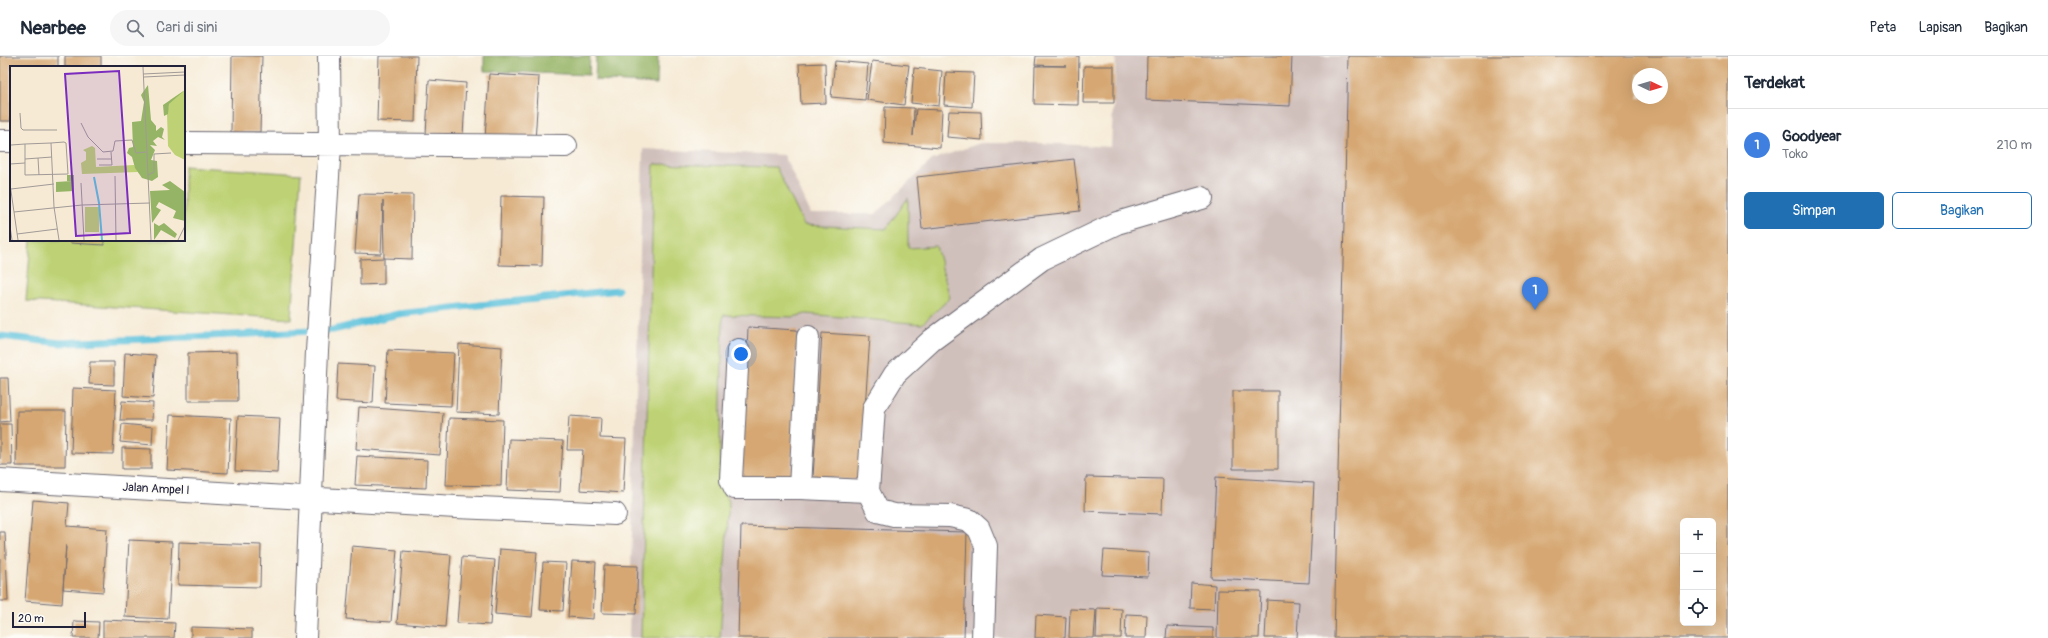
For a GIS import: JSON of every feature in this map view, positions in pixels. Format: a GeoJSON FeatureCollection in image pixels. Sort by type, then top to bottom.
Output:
{"type":"FeatureCollection","features":[{"type":"Feature","properties":{"kind":"street"},"geometry":{"type":"LineString","coordinates":[[305,638],[317,351],[330,145],[329,56]]}},
{"type":"Feature","properties":{"kind":"street"},"geometry":{"type":"LineString","coordinates":[[185,143],[566,146]]}},
{"type":"Feature","properties":{"kind":"street"},"geometry":{"type":"LineString","coordinates":[[983,638],[986,546],[979,529],[969,520],[950,516],[894,515],[878,511],[868,491],[874,408],[895,374],[932,340],[1042,259],[1117,223],[1202,198]]}},
{"type":"Feature","properties":{"kind":"street"},"geometry":{"type":"LineString","coordinates":[[800,488],[808,337]]}},
{"type":"Feature","properties":{"kind":"street"},"geometry":{"type":"LineString","coordinates":[[738,350],[731,478],[735,488],[800,488],[868,491]]}},
{"type":"Feature","properties":{"kind":"street","name":"Jalan Ampel I"},"geometry":{"type":"LineString","coordinates":[[0,480],[311,497],[456,507],[615,514]]}},
{"type":"Feature","properties":{"kind":"shaded area"},"geometry":{"type":"Polygon","coordinates":[[[1116,56],[1728,56],[1728,638],[629,638],[643,149],[784,155],[811,214],[876,214],[932,160],[980,143],[1042,143],[1111,147],[1116,56]]]}},
{"type":"Feature","properties":{"kind":"green space"},"geometry":{"type":"Polygon","coordinates":[[[484,56],[590,56],[589,75],[484,71],[484,56]]]}},
{"type":"Feature","properties":{"kind":"green space"},"geometry":{"type":"Polygon","coordinates":[[[596,56],[658,56],[657,84],[595,80],[596,56]]]}},
{"type":"Feature","properties":{"kind":"green space"},"geometry":{"type":"Polygon","coordinates":[[[654,164],[776,167],[804,225],[886,229],[908,198],[908,248],[936,246],[950,298],[922,324],[806,314],[793,317],[723,315],[719,485],[729,501],[720,638],[641,638],[654,164]]]}},
{"type":"Feature","properties":{"kind":"green space"},"geometry":{"type":"Polygon","coordinates":[[[185,166],[301,174],[291,319],[26,301],[31,241],[185,241],[185,166]]]}},
{"type":"Feature","properties":{"kind":"building"},"geometry":{"type":"Polygon","coordinates":[[[0,56],[58,56],[58,66],[10,66],[10,121],[0,121],[0,56]]]}},
{"type":"Feature","properties":{"kind":"building"},"geometry":{"type":"Polygon","coordinates":[[[65,56],[101,56],[101,66],[65,66],[65,56]]]}},
{"type":"Feature","properties":{"kind":"building"},"geometry":{"type":"Polygon","coordinates":[[[232,56],[262,56],[260,132],[231,132],[232,56]]]}},
{"type":"Feature","properties":{"kind":"building"},"geometry":{"type":"Polygon","coordinates":[[[379,56],[417,56],[415,122],[377,121],[379,56]]]}},
{"type":"Feature","properties":{"kind":"building"},"geometry":{"type":"Polygon","coordinates":[[[1036,56],[1079,56],[1078,105],[1034,104],[1035,66],[1067,66],[1035,65],[1036,56]]]}},
{"type":"Feature","properties":{"kind":"building"},"geometry":{"type":"Polygon","coordinates":[[[1147,56],[1292,56],[1290,106],[1146,100],[1147,56]]]}},
{"type":"Feature","properties":{"kind":"building"},"geometry":{"type":"Polygon","coordinates":[[[1348,56],[1728,56],[1728,638],[1334,638],[1348,56]]]}},
{"type":"Feature","properties":{"kind":"building"},"geometry":{"type":"Polygon","coordinates":[[[835,61],[868,64],[865,100],[831,97],[835,61]]]}},
{"type":"Feature","properties":{"kind":"building"},"geometry":{"type":"Polygon","coordinates":[[[872,61],[909,65],[904,105],[867,100],[872,61]]]}},
{"type":"Feature","properties":{"kind":"building"},"geometry":{"type":"Polygon","coordinates":[[[825,63],[826,103],[801,104],[799,64],[825,63]]]}},
{"type":"Feature","properties":{"kind":"building"},"geometry":{"type":"Polygon","coordinates":[[[1084,66],[1114,66],[1114,103],[1083,103],[1084,66]]]}},
{"type":"Feature","properties":{"kind":"building"},"geometry":{"type":"Polygon","coordinates":[[[914,68],[942,71],[939,106],[911,103],[914,68]]]}},
{"type":"Feature","properties":{"kind":"building"},"geometry":{"type":"Polygon","coordinates":[[[946,72],[974,73],[972,107],[944,105],[946,72]]]}},
{"type":"Feature","properties":{"kind":"building"},"geometry":{"type":"Polygon","coordinates":[[[489,74],[539,77],[535,142],[485,139],[489,74]]]}},
{"type":"Feature","properties":{"kind":"building"},"geometry":{"type":"Polygon","coordinates":[[[429,80],[466,83],[463,136],[426,134],[429,80]]]}},
{"type":"Feature","properties":{"kind":"building"},"geometry":{"type":"Polygon","coordinates":[[[885,107],[914,108],[913,136],[916,109],[942,110],[940,148],[884,143],[885,107]]]}},
{"type":"Feature","properties":{"kind":"building"},"geometry":{"type":"Polygon","coordinates":[[[949,111],[981,112],[982,140],[947,137],[949,111]]]}},
{"type":"Feature","properties":{"kind":"building"},"geometry":{"type":"Polygon","coordinates":[[[1074,159],[1080,211],[922,229],[917,177],[1074,159]]]}},
{"type":"Feature","properties":{"kind":"building"},"geometry":{"type":"Polygon","coordinates":[[[359,194],[413,195],[412,259],[384,258],[383,201],[381,254],[355,253],[359,194]]]}},
{"type":"Feature","properties":{"kind":"building"},"geometry":{"type":"Polygon","coordinates":[[[501,196],[544,197],[542,266],[499,265],[501,196]]]}},
{"type":"Feature","properties":{"kind":"building"},"geometry":{"type":"Polygon","coordinates":[[[71,241],[104,241],[104,245],[70,243],[71,241]]]}},
{"type":"Feature","properties":{"kind":"building"},"geometry":{"type":"Polygon","coordinates":[[[384,258],[384,284],[360,285],[360,259],[384,258]]]}},
{"type":"Feature","properties":{"kind":"building"},"geometry":{"type":"Polygon","coordinates":[[[748,327],[797,330],[791,479],[742,477],[748,327]]]}},
{"type":"Feature","properties":{"kind":"building"},"geometry":{"type":"Polygon","coordinates":[[[822,333],[870,336],[860,480],[813,477],[822,333]]]}},
{"type":"Feature","properties":{"kind":"building"},"geometry":{"type":"Polygon","coordinates":[[[459,344],[502,347],[499,414],[456,412],[459,344]]]}},
{"type":"Feature","properties":{"kind":"building"},"geometry":{"type":"Polygon","coordinates":[[[388,350],[454,353],[451,406],[385,403],[388,350]]]}},
{"type":"Feature","properties":{"kind":"building"},"geometry":{"type":"Polygon","coordinates":[[[237,352],[238,401],[188,401],[188,353],[237,352]]]}},
{"type":"Feature","properties":{"kind":"building"},"geometry":{"type":"Polygon","coordinates":[[[125,353],[156,355],[153,398],[123,396],[125,353]]]}},
{"type":"Feature","properties":{"kind":"building"},"geometry":{"type":"Polygon","coordinates":[[[90,362],[114,362],[114,385],[89,384],[90,362]]]}},
{"type":"Feature","properties":{"kind":"building"},"geometry":{"type":"Polygon","coordinates":[[[338,364],[375,366],[373,403],[336,401],[338,364]]]}},
{"type":"Feature","properties":{"kind":"building"},"geometry":{"type":"Polygon","coordinates":[[[0,378],[8,378],[10,421],[0,422],[0,378]]]}},
{"type":"Feature","properties":{"kind":"building"},"geometry":{"type":"Polygon","coordinates":[[[73,388],[116,390],[113,454],[71,453],[73,388]]]}},
{"type":"Feature","properties":{"kind":"building"},"geometry":{"type":"Polygon","coordinates":[[[1233,391],[1278,391],[1278,469],[1233,469],[1233,391]]]}},
{"type":"Feature","properties":{"kind":"building"},"geometry":{"type":"Polygon","coordinates":[[[122,401],[153,403],[152,420],[120,420],[122,401]]]}},
{"type":"Feature","properties":{"kind":"building"},"geometry":{"type":"Polygon","coordinates":[[[359,407],[443,413],[440,455],[356,449],[359,407]]]}},
{"type":"Feature","properties":{"kind":"building"},"geometry":{"type":"Polygon","coordinates":[[[17,411],[66,411],[65,466],[16,466],[17,411]]]}},
{"type":"Feature","properties":{"kind":"building"},"geometry":{"type":"Polygon","coordinates":[[[170,415],[231,418],[228,473],[167,470],[170,415]]]}},
{"type":"Feature","properties":{"kind":"building"},"geometry":{"type":"Polygon","coordinates":[[[238,416],[280,418],[277,473],[235,471],[238,416]]]}},
{"type":"Feature","properties":{"kind":"building"},"geometry":{"type":"Polygon","coordinates":[[[569,416],[601,418],[600,438],[626,439],[623,493],[580,490],[583,450],[567,450],[569,416]]]}},
{"type":"Feature","properties":{"kind":"building"},"geometry":{"type":"Polygon","coordinates":[[[449,418],[503,420],[501,486],[446,485],[449,418]]]}},
{"type":"Feature","properties":{"kind":"building"},"geometry":{"type":"Polygon","coordinates":[[[0,424],[11,424],[12,465],[0,465],[0,424]]]}},
{"type":"Feature","properties":{"kind":"building"},"geometry":{"type":"Polygon","coordinates":[[[122,424],[153,427],[152,445],[120,442],[122,424]]]}},
{"type":"Feature","properties":{"kind":"building"},"geometry":{"type":"Polygon","coordinates":[[[509,439],[563,441],[560,492],[507,490],[509,439]]]}},
{"type":"Feature","properties":{"kind":"building"},"geometry":{"type":"Polygon","coordinates":[[[122,448],[151,449],[151,469],[122,469],[122,448]]]}},
{"type":"Feature","properties":{"kind":"building"},"geometry":{"type":"Polygon","coordinates":[[[357,456],[427,460],[426,488],[355,485],[357,456]]]}},
{"type":"Feature","properties":{"kind":"building"},"geometry":{"type":"Polygon","coordinates":[[[1086,477],[1163,479],[1162,514],[1085,511],[1086,477]]]}},
{"type":"Feature","properties":{"kind":"building"},"geometry":{"type":"Polygon","coordinates":[[[1216,477],[1314,483],[1309,583],[1211,578],[1216,477]]]}},
{"type":"Feature","properties":{"kind":"building"},"geometry":{"type":"Polygon","coordinates":[[[33,500],[69,503],[67,526],[107,529],[103,592],[63,589],[62,604],[25,601],[33,500]]]}},
{"type":"Feature","properties":{"kind":"building"},"geometry":{"type":"Polygon","coordinates":[[[741,526],[967,532],[964,638],[738,638],[741,526]]]}},
{"type":"Feature","properties":{"kind":"building"},"geometry":{"type":"Polygon","coordinates":[[[0,532],[5,532],[8,601],[0,601],[0,532]]]}},
{"type":"Feature","properties":{"kind":"building"},"geometry":{"type":"Polygon","coordinates":[[[129,540],[172,542],[168,619],[125,617],[129,540]]]}},
{"type":"Feature","properties":{"kind":"building"},"geometry":{"type":"Polygon","coordinates":[[[179,542],[261,545],[260,587],[178,585],[179,542]]]}},
{"type":"Feature","properties":{"kind":"building"},"geometry":{"type":"Polygon","coordinates":[[[352,546],[397,550],[391,622],[346,619],[352,546]]]}},
{"type":"Feature","properties":{"kind":"building"},"geometry":{"type":"Polygon","coordinates":[[[500,549],[537,552],[532,617],[495,614],[500,549]]]}},
{"type":"Feature","properties":{"kind":"building"},"geometry":{"type":"Polygon","coordinates":[[[1104,550],[1149,553],[1148,577],[1102,575],[1104,550]]]}},
{"type":"Feature","properties":{"kind":"building"},"geometry":{"type":"Polygon","coordinates":[[[403,551],[451,555],[445,627],[397,623],[403,551]]]}},
{"type":"Feature","properties":{"kind":"building"},"geometry":{"type":"Polygon","coordinates":[[[462,557],[495,560],[490,625],[457,623],[462,557]]]}},
{"type":"Feature","properties":{"kind":"building"},"geometry":{"type":"Polygon","coordinates":[[[572,561],[596,562],[593,619],[568,617],[572,561]]]}},
{"type":"Feature","properties":{"kind":"building"},"geometry":{"type":"Polygon","coordinates":[[[543,562],[566,563],[563,611],[540,610],[543,562]]]}},
{"type":"Feature","properties":{"kind":"building"},"geometry":{"type":"Polygon","coordinates":[[[604,565],[638,566],[636,614],[602,613],[604,565]]]}},
{"type":"Feature","properties":{"kind":"building"},"geometry":{"type":"Polygon","coordinates":[[[1191,583],[1215,585],[1214,609],[1190,608],[1191,583]]]}},
{"type":"Feature","properties":{"kind":"building"},"geometry":{"type":"Polygon","coordinates":[[[1218,590],[1261,591],[1259,638],[1217,638],[1218,590]]]}},
{"type":"Feature","properties":{"kind":"building"},"geometry":{"type":"Polygon","coordinates":[[[1267,600],[1299,602],[1297,638],[1265,638],[1267,600]]]}},
{"type":"Feature","properties":{"kind":"building"},"geometry":{"type":"Polygon","coordinates":[[[1097,608],[1122,609],[1121,638],[1096,638],[1097,608]]]}},
{"type":"Feature","properties":{"kind":"building"},"geometry":{"type":"Polygon","coordinates":[[[1070,609],[1096,610],[1094,638],[1069,638],[1070,609]]]}},
{"type":"Feature","properties":{"kind":"building"},"geometry":{"type":"Polygon","coordinates":[[[1126,614],[1147,615],[1146,638],[1125,638],[1126,614]]]}},
{"type":"Feature","properties":{"kind":"building"},"geometry":{"type":"Polygon","coordinates":[[[1036,615],[1066,617],[1065,638],[1035,638],[1036,615]]]}},
{"type":"Feature","properties":{"kind":"building"},"geometry":{"type":"Polygon","coordinates":[[[103,620],[175,623],[174,638],[103,638],[103,620]]]}},
{"type":"Feature","properties":{"kind":"building"},"geometry":{"type":"Polygon","coordinates":[[[74,621],[99,622],[98,638],[73,638],[74,621]]]}},
{"type":"Feature","properties":{"kind":"building"},"geometry":{"type":"Polygon","coordinates":[[[1167,626],[1213,628],[1213,638],[1166,638],[1167,626]]]}},
{"type":"Feature","properties":{"kind":"building"},"geometry":{"type":"Polygon","coordinates":[[[191,627],[252,629],[252,638],[191,638],[191,627]]]}},
{"type":"Feature","properties":{"kind":"waterway"},"geometry":{"type":"LineString","coordinates":[[0,336],[60,343],[333,330],[398,314],[618,290]]}},
{"type":"Feature","properties":{"kind":"place","name":"Goodyear"},"geometry":{"type":"Point","coordinates":[1535,310]}}]}
